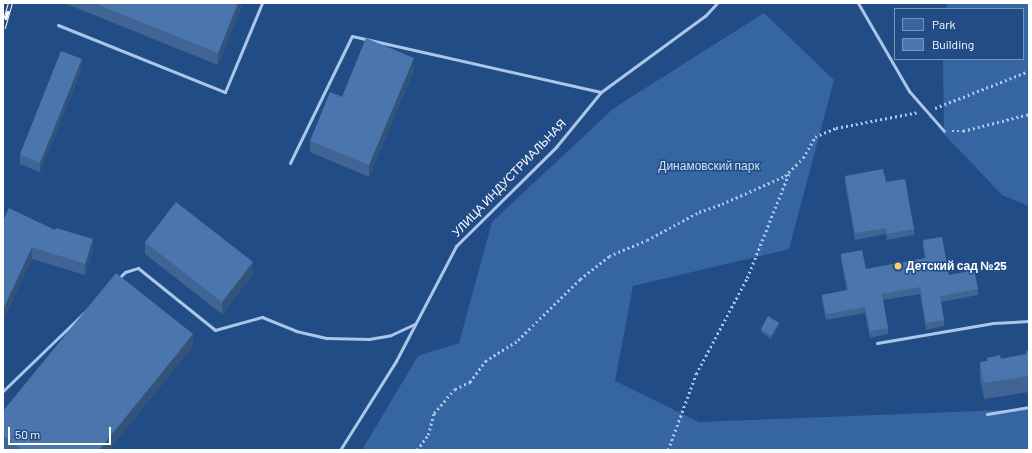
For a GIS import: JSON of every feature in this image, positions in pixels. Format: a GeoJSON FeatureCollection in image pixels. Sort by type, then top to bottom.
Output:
{"type":"FeatureCollection","features":[{"type":"Feature","properties":{"kind":"lane"},"geometry":{"type":"LineString","coordinates":[[58,26],[225,92],[262,3]]}},
{"type":"Feature","properties":{"kind":"lane","name":"УЛИЦА ИНДУСТРИАЛЬНАЯ"},"geometry":{"type":"LineString","coordinates":[[340,450],[396,361],[456,246],[556,146],[601,92],[706,16],[717,3]]}},
{"type":"Feature","properties":{"kind":"lane"},"geometry":{"type":"LineString","coordinates":[[858,3],[909,91],[944,131]]}},
{"type":"Feature","properties":{"kind":"lane"},"geometry":{"type":"LineString","coordinates":[[290,164],[352,36],[601,92]]}},
{"type":"Feature","properties":{"kind":"lane"},"geometry":{"type":"LineString","coordinates":[[114,283],[125,272],[138,268],[215,330],[262,317],[296,331],[327,338],[369,338],[391,335],[415,324]]}},
{"type":"Feature","properties":{"kind":"lane"},"geometry":{"type":"LineString","coordinates":[[3,391],[92,305]]}},
{"type":"Feature","properties":{"kind":"lane"},"geometry":{"type":"LineString","coordinates":[[877,343],[993,323],[1029,322]]}},
{"type":"Feature","properties":{"kind":"lane"},"geometry":{"type":"LineString","coordinates":[[987,414],[1029,407]]}},
{"type":"Feature","properties":{"kind":"path"},"geometry":{"type":"LineString","coordinates":[[417,450],[428,435],[434,413],[455,389],[470,382],[485,361],[518,340],[580,279],[609,256],[647,240],[699,212],[722,204],[784,176],[803,158],[815,137],[836,128],[925,111],[1029,71]]}},
{"type":"Feature","properties":{"kind":"path"},"geometry":{"type":"LineString","coordinates":[[944,131],[964,130],[1029,114]]}},
{"type":"Feature","properties":{"kind":"path"},"geometry":{"type":"LineString","coordinates":[[668,450],[696,374],[747,278],[790,170]]}},
{"type":"Feature","properties":{"kind":"green space"},"geometry":{"type":"Polygon","coordinates":[[[948,3],[1029,3],[1029,206],[1002,195],[944,134],[943,60],[1024,60],[1024,8],[946,8],[948,3]]]}},
{"type":"Feature","properties":{"kind":"green space","name":"Динамовский парк"},"geometry":{"type":"Polygon","coordinates":[[[764,13],[834,80],[789,249],[633,286],[615,381],[699,422],[1029,409],[1029,450],[362,450],[418,356],[459,343],[492,222],[614,108],[764,13]]]}},
{"type":"Feature","properties":{"kind":"building"},"geometry":{"type":"Polygon","coordinates":[[[94,3],[238,3],[218,53],[94,3]]]}},
{"type":"Feature","properties":{"kind":"building"},"geometry":{"type":"Polygon","coordinates":[[[366,38],[414,58],[369,165],[310,141],[330,92],[342,97],[366,38]]]}},
{"type":"Feature","properties":{"kind":"building"},"geometry":{"type":"Polygon","coordinates":[[[61,51],[82,59],[40,163],[20,154],[61,51]]]}},
{"type":"Feature","properties":{"kind":"building"},"geometry":{"type":"Polygon","coordinates":[[[883,169],[886,182],[905,179],[914,229],[887,234],[886,228],[855,233],[845,176],[883,169]]]}},
{"type":"Feature","properties":{"kind":"building"},"geometry":{"type":"Polygon","coordinates":[[[176,202],[253,262],[222,302],[145,242],[176,202]]]}},
{"type":"Feature","properties":{"kind":"building"},"geometry":{"type":"Polygon","coordinates":[[[9,208],[55,230],[56,228],[93,239],[85,264],[32,247],[3,310],[3,221],[9,208]]]}},
{"type":"Feature","properties":{"kind":"building"},"geometry":{"type":"Polygon","coordinates":[[[942,237],[949,275],[974,270],[978,289],[940,296],[944,320],[926,323],[920,287],[882,294],[888,328],[870,331],[865,307],[826,314],[822,295],[848,290],[841,254],[862,250],[866,269],[926,258],[923,240],[942,237]]]}},
{"type":"Feature","properties":{"kind":"building"},"geometry":{"type":"Polygon","coordinates":[[[116,273],[193,334],[99,450],[22,450],[3,435],[3,411],[116,273]]]}},
{"type":"Feature","properties":{"kind":"building"},"geometry":{"type":"Polygon","coordinates":[[[768,316],[779,323],[771,336],[761,329],[768,316]]]}},
{"type":"Feature","properties":{"kind":"building"},"geometry":{"type":"Polygon","coordinates":[[[1026,351],[1029,351],[1029,376],[984,383],[980,362],[988,361],[987,358],[1000,355],[1001,359],[1027,354],[1026,351]]]}},
{"type":"Feature","properties":{"kind":"railway"},"geometry":{"type":"LineString","coordinates":[[3,28],[10,3]]}},
{"type":"Feature","properties":{"kind":"place","name":"Детский сад №25"},"geometry":{"type":"Point","coordinates":[898,266]}}]}
